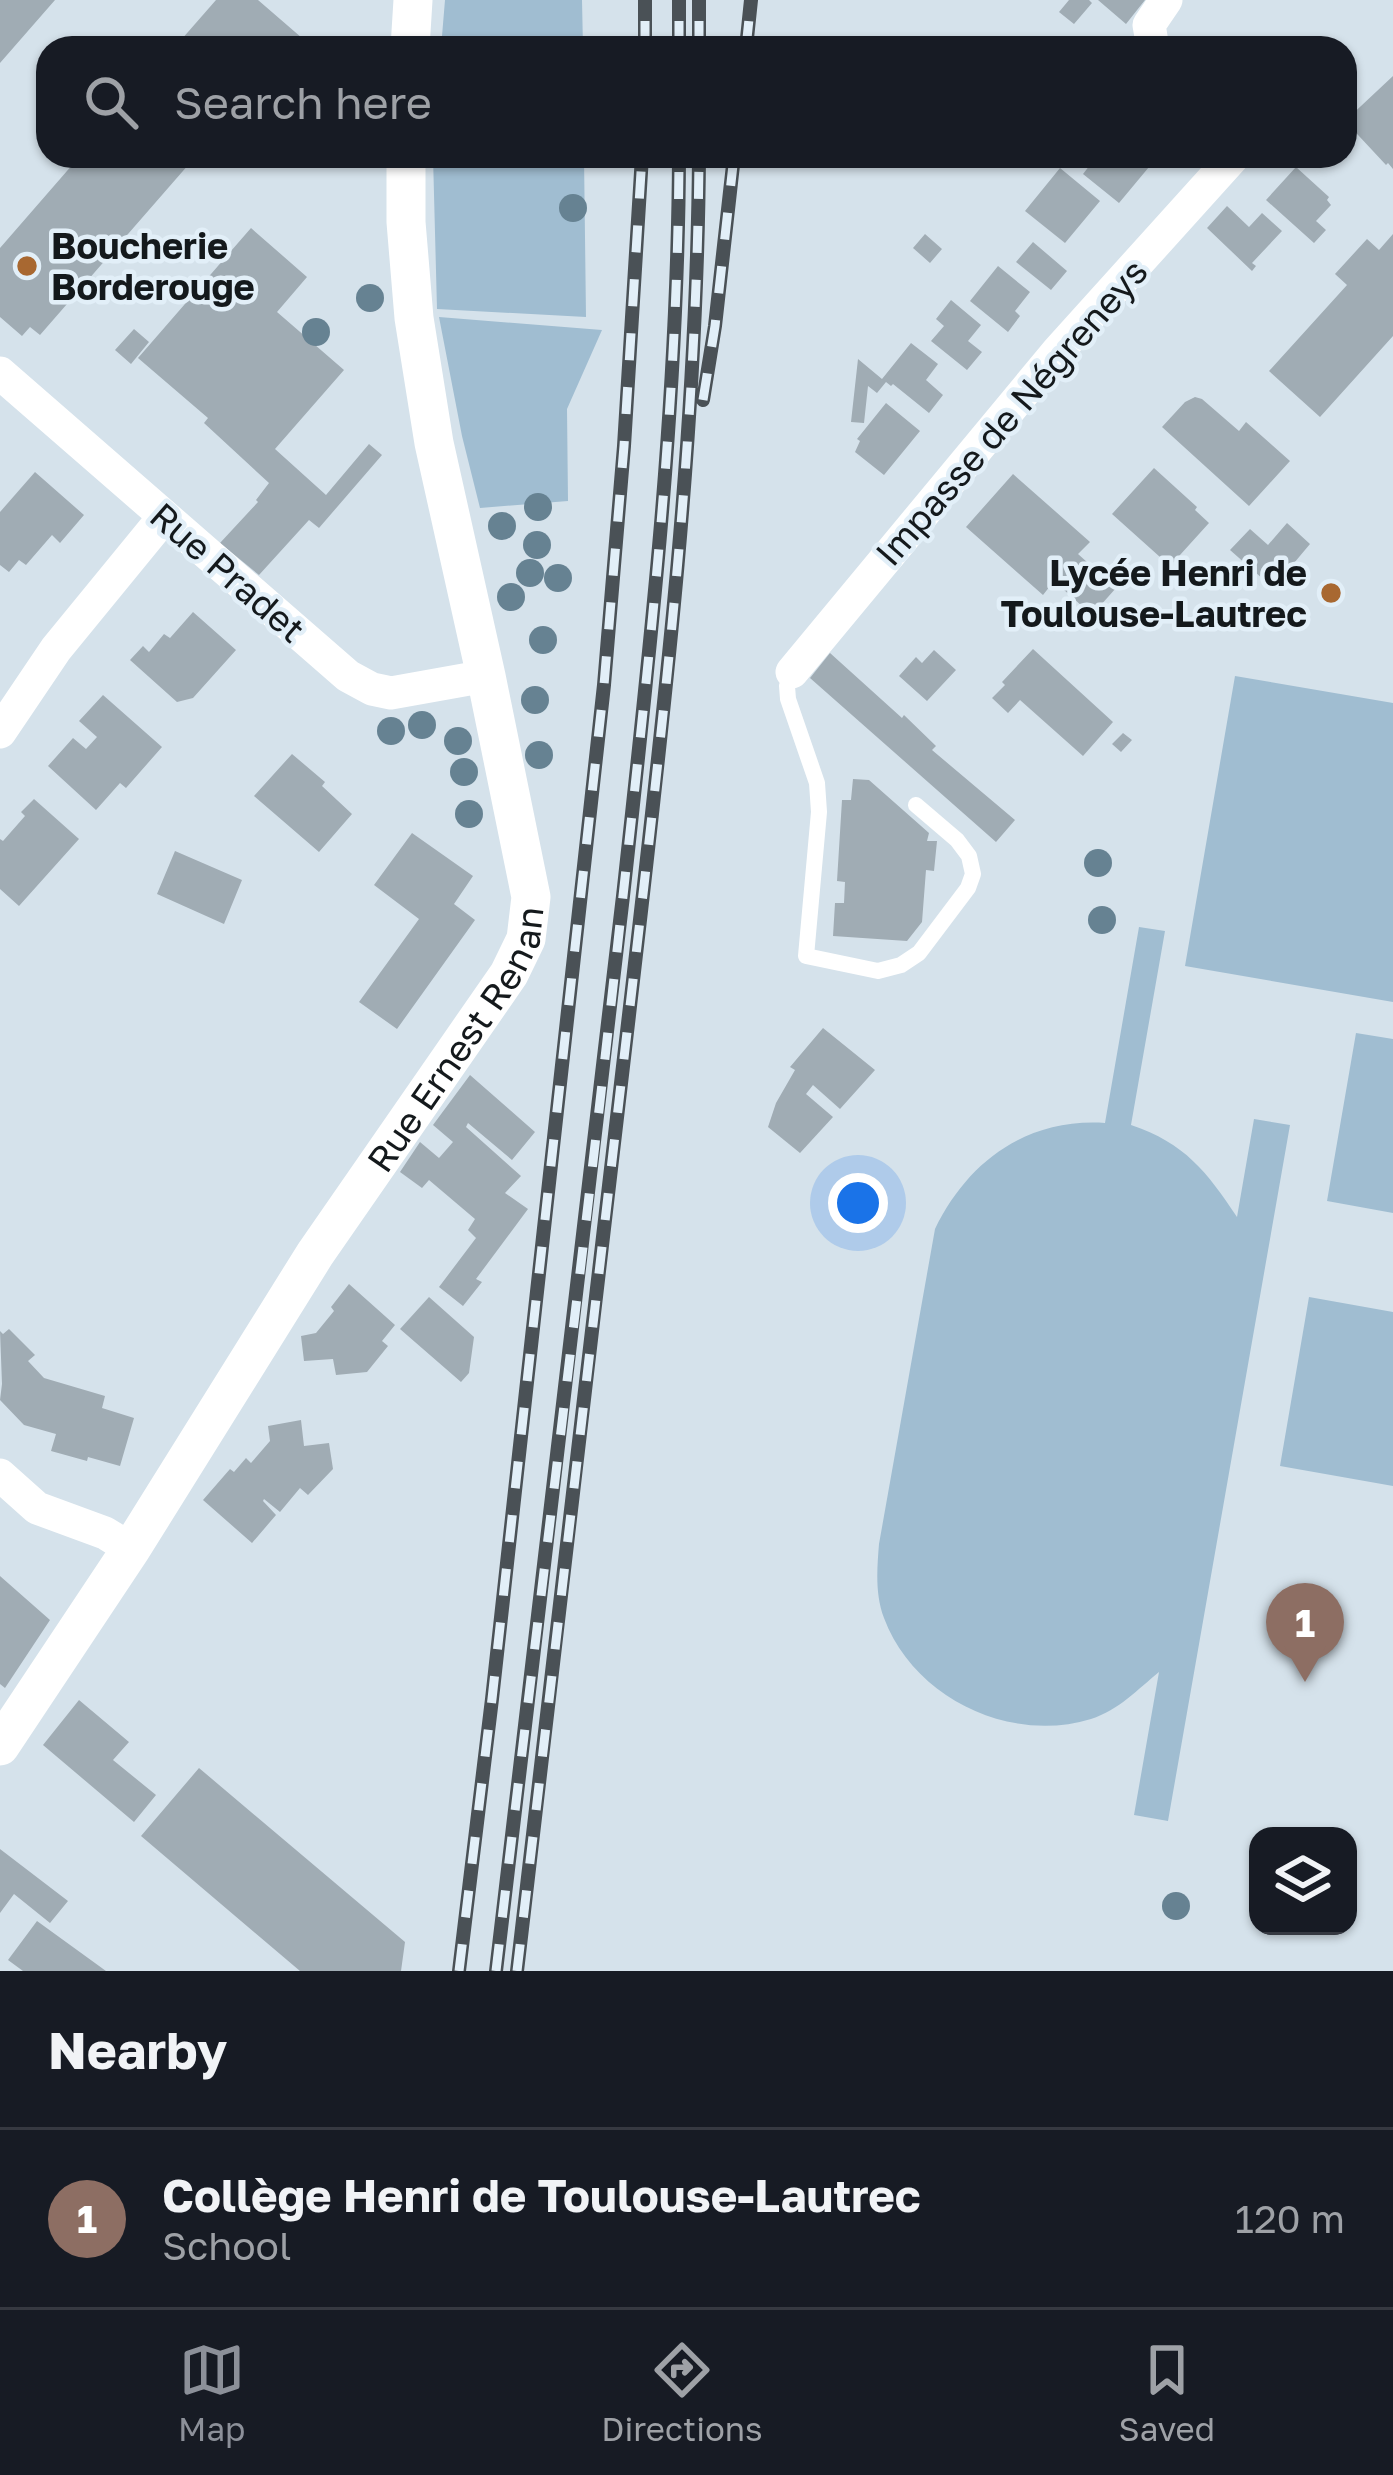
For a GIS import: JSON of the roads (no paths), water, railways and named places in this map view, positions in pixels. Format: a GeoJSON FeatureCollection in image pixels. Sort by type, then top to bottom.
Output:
{"type":"FeatureCollection","features":[{"type":"Feature","properties":{"kind":"street"},"geometry":{"type":"LineString","coordinates":[[410,36],[412,0]]}},
{"type":"Feature","properties":{"kind":"street"},"geometry":{"type":"LineString","coordinates":[[1151,36],[1149,26],[1166,0]]}},
{"type":"Feature","properties":{"kind":"street","name":"Rue Ernest Renan"},"geometry":{"type":"LineString","coordinates":[[0,1746],[315,1255],[520,956],[526,939],[530,897],[434,442],[416,331],[406,168]]}},
{"type":"Feature","properties":{"kind":"street","name":"Impasse de Négreneys"},"geometry":{"type":"LineString","coordinates":[[792,672],[1058,351],[1223,168]]}},
{"type":"Feature","properties":{"kind":"street","name":"Rue Pradet"},"geometry":{"type":"LineString","coordinates":[[0,373],[348,676],[391,693],[486,676]]}},
{"type":"Feature","properties":{"kind":"street"},"geometry":{"type":"LineString","coordinates":[[0,732],[56,649],[164,517]]}},
{"type":"Feature","properties":{"kind":"street"},"geometry":{"type":"LineString","coordinates":[[0,1475],[37,1508],[106,1533],[130,1549]]}},
{"type":"Feature","properties":{"kind":"lane"},"geometry":{"type":"LineString","coordinates":[[792,672],[788,699],[817,783],[819,812],[806,956],[878,971],[901,964],[919,953],[956,904],[973,874],[970,856],[916,805]]}},
{"type":"Feature","properties":{"kind":"railway"},"geometry":{"type":"LineString","coordinates":[[645,0],[645,36]]}},
{"type":"Feature","properties":{"kind":"railway"},"geometry":{"type":"LineString","coordinates":[[679,0],[679,36]]}},
{"type":"Feature","properties":{"kind":"railway"},"geometry":{"type":"LineString","coordinates":[[699,0],[699,36]]}},
{"type":"Feature","properties":{"kind":"railway"},"geometry":{"type":"LineString","coordinates":[[747,36],[751,0]]}},
{"type":"Feature","properties":{"kind":"railway"},"geometry":{"type":"LineString","coordinates":[[459,1971],[604,685],[641,168]]}},
{"type":"Feature","properties":{"kind":"railway"},"geometry":{"type":"LineString","coordinates":[[496,1971],[593,1165],[652,619],[674,341],[679,168]]}},
{"type":"Feature","properties":{"kind":"railway"},"geometry":{"type":"LineString","coordinates":[[517,1971],[665,694],[692,371],[699,168]]}},
{"type":"Feature","properties":{"kind":"railway"},"geometry":{"type":"LineString","coordinates":[[703,400],[733,168]]}},
{"type":"Feature","properties":{"kind":"place","name":"Boucherie Borderouge"},"geometry":{"type":"Point","coordinates":[27,266]}},
{"type":"Feature","properties":{"kind":"place","name":"Lycée Henri de Toulouse-Lautrec"},"geometry":{"type":"Point","coordinates":[1331,593]}},
{"type":"Feature","properties":{"kind":"place","name":"Collège Henri de Toulouse-Lautrec"},"geometry":{"type":"Point","coordinates":[1305,1682]}}]}
